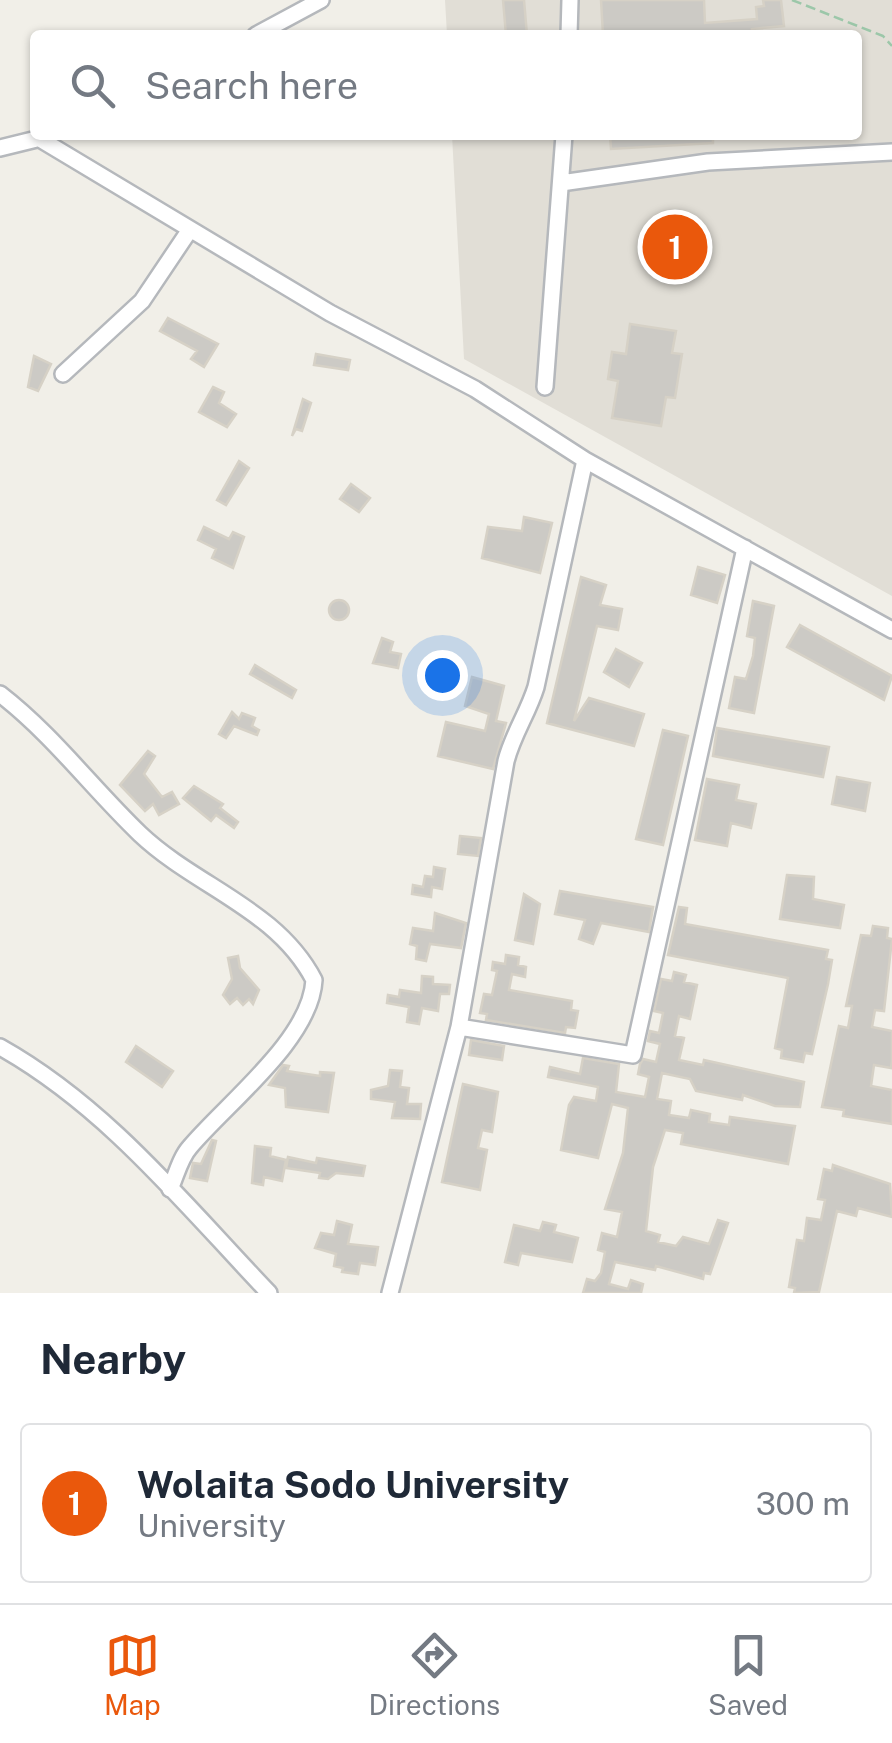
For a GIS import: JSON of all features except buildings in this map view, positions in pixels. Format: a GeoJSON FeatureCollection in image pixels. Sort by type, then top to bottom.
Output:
{"type":"FeatureCollection","features":[{"type":"Feature","properties":{"kind":"street"},"geometry":{"type":"LineString","coordinates":[[265,30],[321,0]]}},
{"type":"Feature","properties":{"kind":"street"},"geometry":{"type":"LineString","coordinates":[[568,30],[570,0]]}},
{"type":"Feature","properties":{"kind":"street"},"geometry":{"type":"LineString","coordinates":[[0,148],[33,140]]}},
{"type":"Feature","properties":{"kind":"street"},"geometry":{"type":"LineString","coordinates":[[50,140],[188,231],[330,314],[475,390],[586,460],[892,630]]}},
{"type":"Feature","properties":{"kind":"street"},"geometry":{"type":"LineString","coordinates":[[544,387],[564,140]]}},
{"type":"Feature","properties":{"kind":"street"},"geometry":{"type":"LineString","coordinates":[[562,183],[708,162],[892,152]]}},
{"type":"Feature","properties":{"kind":"street"},"geometry":{"type":"LineString","coordinates":[[62,374],[142,301],[188,231]]}},
{"type":"Feature","properties":{"kind":"street"},"geometry":{"type":"LineString","coordinates":[[390,1293],[458,1027],[512,735],[528,712],[536,687],[586,460]]}},
{"type":"Feature","properties":{"kind":"street"},"geometry":{"type":"LineString","coordinates":[[458,1027],[633,1055],[745,548]]}},
{"type":"Feature","properties":{"kind":"street"},"geometry":{"type":"LineString","coordinates":[[0,694],[32,718],[143,837],[272,926],[314,980],[308,1010],[221,1116],[187,1150],[170,1189]]}},
{"type":"Feature","properties":{"kind":"street"},"geometry":{"type":"LineString","coordinates":[[0,1047],[47,1074],[106,1122],[269,1293]]}},
{"type":"Feature","properties":{"kind":"path"},"geometry":{"type":"LineString","coordinates":[[792,0],[884,36],[892,46]]}},
{"type":"Feature","properties":{"kind":"shaded area"},"geometry":{"type":"Polygon","coordinates":[[[445,0],[892,0],[892,596],[464,359],[452,140],[862,140],[862,30],[447,30],[445,0]]]}},
{"type":"Feature","properties":{"kind":"place","name":"Wolaita Sodo University"},"geometry":{"type":"Point","coordinates":[675,247]}}]}
